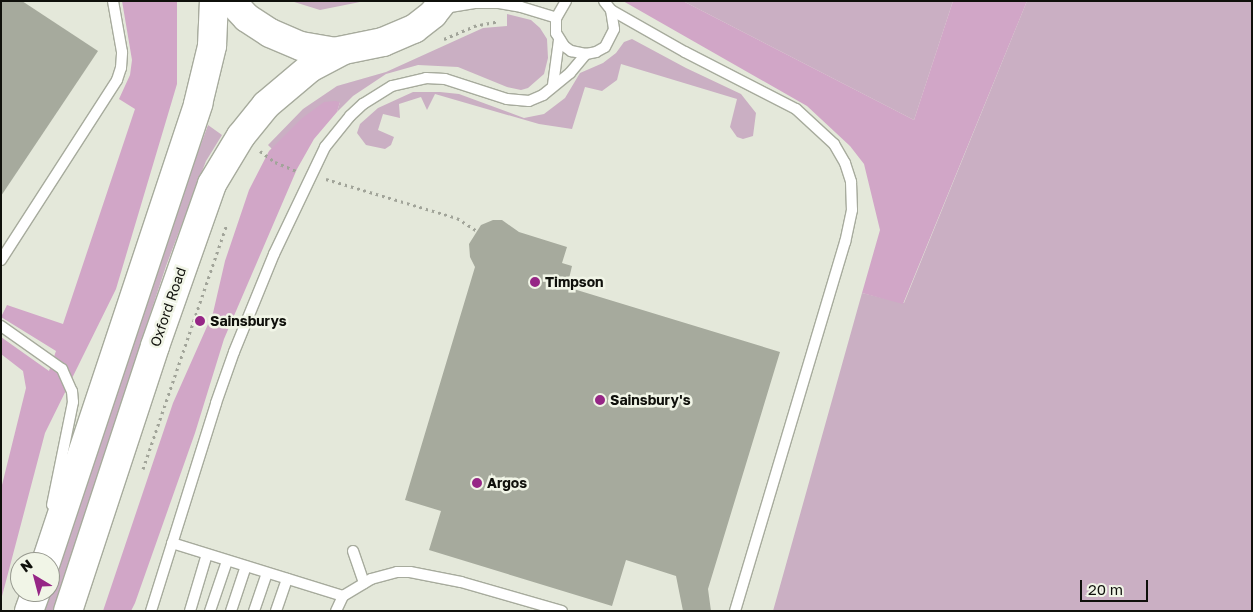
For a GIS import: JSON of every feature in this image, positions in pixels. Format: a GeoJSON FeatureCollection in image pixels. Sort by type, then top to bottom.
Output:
{"type":"FeatureCollection","features":[{"type":"Feature","properties":{"kind":"highway"},"geometry":{"type":"LineString","coordinates":[[49,552],[198,104],[212,46],[214,1]]}},
{"type":"Feature","properties":{"kind":"highway"},"geometry":{"type":"LineString","coordinates":[[230,1],[249,20],[287,41],[315,50],[342,51],[383,42],[406,33],[425,21],[440,6]]}},
{"type":"Feature","properties":{"kind":"highway","name":"Oxford Road"},"geometry":{"type":"LineString","coordinates":[[68,611],[155,346],[212,184],[241,136],[266,105],[310,68],[342,51]]}},
{"type":"Feature","properties":{"kind":"lane"},"geometry":{"type":"LineString","coordinates":[[1,260],[117,80],[121,68],[122,52],[113,1]]}},
{"type":"Feature","properties":{"kind":"lane"},"geometry":{"type":"LineString","coordinates":[[566,1],[556,18],[556,33],[559,40],[571,51],[586,54],[596,52],[611,39],[614,19],[611,10],[604,1]]}},
{"type":"Feature","properties":{"kind":"lane"},"geometry":{"type":"LineString","coordinates":[[440,6],[494,2],[521,7],[556,18]]}},
{"type":"Feature","properties":{"kind":"lane"},"geometry":{"type":"LineString","coordinates":[[611,10],[685,52],[796,108],[834,144],[845,163],[851,182],[852,210],[845,242],[735,611]]}},
{"type":"Feature","properties":{"kind":"lane"},"geometry":{"type":"LineString","coordinates":[[553,85],[559,40]]}},
{"type":"Feature","properties":{"kind":"lane"},"geometry":{"type":"LineString","coordinates":[[151,611],[234,352],[274,254],[321,152],[350,116],[376,95],[392,86],[419,79],[445,79],[519,101],[537,99],[570,73],[586,54]]}},
{"type":"Feature","properties":{"kind":"lane"},"geometry":{"type":"LineString","coordinates":[[1,326],[62,370],[73,396],[43,552]]}},
{"type":"Feature","properties":{"kind":"lane"},"geometry":{"type":"LineString","coordinates":[[172,543],[343,596]]}},
{"type":"Feature","properties":{"kind":"lane"},"geometry":{"type":"LineString","coordinates":[[353,550],[364,583]]}},
{"type":"Feature","properties":{"kind":"lane"},"geometry":{"type":"LineString","coordinates":[[190,611],[207,554]]}},
{"type":"Feature","properties":{"kind":"lane"},"geometry":{"type":"LineString","coordinates":[[210,611],[227,561]]}},
{"type":"Feature","properties":{"kind":"lane"},"geometry":{"type":"LineString","coordinates":[[231,611],[246,566]]}},
{"type":"Feature","properties":{"kind":"lane"},"geometry":{"type":"LineString","coordinates":[[336,611],[343,596],[371,579],[397,572],[425,573],[562,611]]}},
{"type":"Feature","properties":{"kind":"lane"},"geometry":{"type":"LineString","coordinates":[[254,611],[267,573]]}},
{"type":"Feature","properties":{"kind":"lane"},"geometry":{"type":"LineString","coordinates":[[276,611],[287,579]]}},
{"type":"Feature","properties":{"kind":"path"},"geometry":{"type":"LineString","coordinates":[[259,150],[286,168],[457,218],[477,230]]}},
{"type":"Feature","properties":{"kind":"shaded area"},"geometry":{"type":"Polygon","coordinates":[[[122,1],[177,1],[177,84],[116,289],[45,433],[14,552],[10,552],[10,566],[1,600],[1,489],[26,388],[23,371],[1,354],[1,337],[49,371],[56,351],[1,317],[7,305],[63,324],[135,109],[119,99],[130,75],[132,60],[122,1]]]}},
{"type":"Feature","properties":{"kind":"shaded area"},"geometry":{"type":"Polygon","coordinates":[[[291,1],[365,1],[320,10],[291,1]]]}},
{"type":"Feature","properties":{"kind":"shaded area"},"geometry":{"type":"Polygon","coordinates":[[[623,1],[683,1],[914,120],[953,1],[1027,1],[903,304],[862,293],[880,230],[864,164],[850,146],[807,106],[623,1]]]}},
{"type":"Feature","properties":{"kind":"shaded area"},"geometry":{"type":"Polygon","coordinates":[[[683,1],[953,1],[914,120],[683,1]]]}},
{"type":"Feature","properties":{"kind":"shaded area"},"geometry":{"type":"Polygon","coordinates":[[[1027,1],[1252,1],[1252,611],[773,611],[862,293],[904,303],[1027,1]]]}},
{"type":"Feature","properties":{"kind":"shaded area"},"geometry":{"type":"Polygon","coordinates":[[[507,14],[531,20],[540,28],[547,39],[548,58],[544,74],[528,88],[521,90],[507,87],[458,67],[418,65],[386,74],[353,96],[337,112],[340,102],[272,149],[268,145],[303,109],[337,86],[386,72],[483,28],[507,26],[507,14]]]}},
{"type":"Feature","properties":{"kind":"shaded area"},"geometry":{"type":"Polygon","coordinates":[[[632,39],[686,68],[741,94],[756,113],[753,136],[743,139],[737,137],[730,127],[737,99],[621,64],[617,80],[602,91],[585,87],[572,129],[539,124],[435,94],[427,110],[421,97],[399,104],[400,118],[383,114],[378,130],[394,137],[391,145],[385,149],[366,145],[357,133],[360,124],[378,108],[413,92],[459,94],[524,118],[544,114],[565,98],[580,73],[603,63],[616,53],[624,42],[632,39]]]}},
{"type":"Feature","properties":{"kind":"shaded area"},"geometry":{"type":"Polygon","coordinates":[[[324,102],[340,102],[337,112],[314,139],[297,169],[224,339],[195,433],[135,603],[131,611],[103,611],[173,403],[213,313],[225,261],[249,190],[269,151],[301,119],[324,102]]]}},
{"type":"Feature","properties":{"kind":"shaded area"},"geometry":{"type":"Polygon","coordinates":[[[208,125],[222,135],[206,161],[166,266],[60,590],[60,563],[176,212],[208,125]]]}},
{"type":"Feature","properties":{"kind":"shaded area"},"geometry":{"type":"Polygon","coordinates":[[[47,602],[56,602],[53,611],[44,611],[47,602]]]}},
{"type":"Feature","properties":{"kind":"building"},"geometry":{"type":"Polygon","coordinates":[[[1,1],[22,1],[98,51],[1,196],[1,1]]]}},
{"type":"Feature","properties":{"kind":"building","name":"Sainsbury's"},"geometry":{"type":"Polygon","coordinates":[[[493,220],[502,220],[519,232],[567,247],[562,263],[572,266],[567,287],[780,352],[708,589],[711,611],[683,611],[676,576],[626,560],[612,606],[429,550],[441,511],[405,500],[475,267],[470,257],[469,244],[481,225],[493,220]]]}},
{"type":"Feature","properties":{"kind":"place","name":"Timpson"},"geometry":{"type":"Point","coordinates":[535,282]}},
{"type":"Feature","properties":{"kind":"place","name":"Sainsburys"},"geometry":{"type":"Point","coordinates":[200,321]}},
{"type":"Feature","properties":{"kind":"place","name":"Sainsbury's"},"geometry":{"type":"Point","coordinates":[600,400]}},
{"type":"Feature","properties":{"kind":"place","name":"Argos"},"geometry":{"type":"Point","coordinates":[477,483]}}]}
